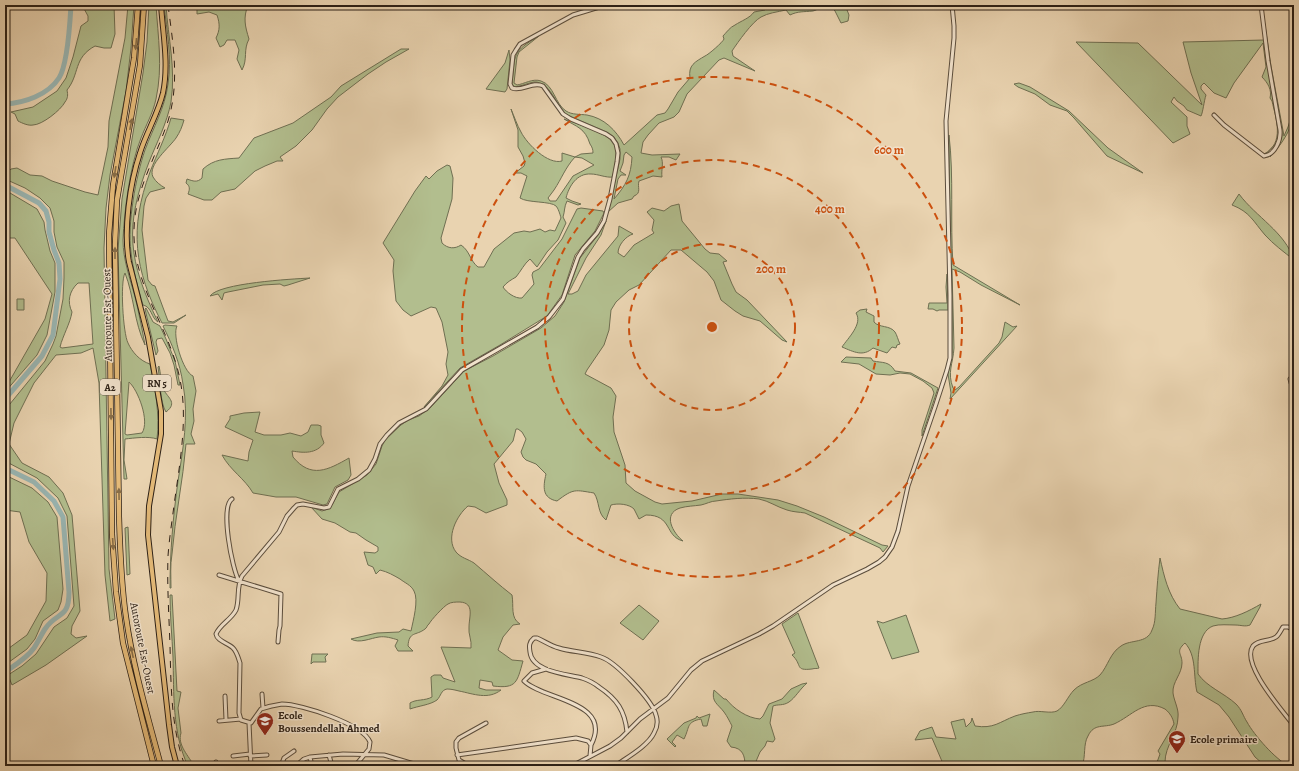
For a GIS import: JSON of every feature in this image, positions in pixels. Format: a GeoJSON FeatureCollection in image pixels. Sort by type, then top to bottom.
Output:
{"type":"FeatureCollection","features":[{"type":"Feature","properties":{"kind":"highway","name":"Autoroute Est-Ouest"},"geometry":{"type":"LineString","coordinates":[[138,5],[134,58],[116,162],[109,221],[108,250],[112,534],[120,625],[154,766]]}},
{"type":"Feature","properties":{"kind":"highway","name":"Autoroute Est-Ouest"},"geometry":{"type":"LineString","coordinates":[[144,5],[140,65],[118,200],[115,244],[119,531],[129,636],[161,766]]}},
{"type":"Feature","properties":{"kind":"main road","name":"RN 5"},"geometry":{"type":"LineString","coordinates":[[160,5],[166,55],[165,82],[156,114],[142,146],[138,160],[129,207],[127,246],[129,262],[154,365],[161,411],[161,439],[149,506],[148,529],[169,725],[172,747],[177,766]]}},
{"type":"Feature","properties":{"kind":"street"},"geometry":{"type":"LineString","coordinates":[[240,719],[240,663],[238,656],[233,648],[216,636],[221,625],[228,620],[236,610],[239,581],[251,564],[279,532],[287,516],[297,505],[303,504],[324,508],[329,507],[338,489],[358,479],[369,470],[375,459],[380,444],[399,423],[426,409],[462,370],[542,324],[558,306],[566,291],[578,257],[597,233],[604,221],[617,162],[617,147],[612,138],[563,114],[543,86],[533,84],[517,89],[512,88],[510,84],[513,58],[517,48],[528,40],[574,15],[606,5]]}},
{"type":"Feature","properties":{"kind":"street"},"geometry":{"type":"LineString","coordinates":[[575,765],[616,742],[653,709],[668,698],[691,670],[702,661],[759,634],[788,617],[832,586],[872,566],[885,557],[895,541],[908,486],[947,370],[950,353],[946,121],[954,41],[952,5]]}},
{"type":"Feature","properties":{"kind":"street"},"geometry":{"type":"LineString","coordinates":[[1214,115],[1224,125],[1264,156],[1269,154],[1279,142],[1281,136],[1268,61],[1261,5]]}},
{"type":"Feature","properties":{"kind":"street"},"geometry":{"type":"LineString","coordinates":[[1294,375],[1290,379],[1291,383],[1294,384]]}},
{"type":"Feature","properties":{"kind":"street"},"geometry":{"type":"LineString","coordinates":[[232,499],[229,503],[227,526],[229,544],[236,575],[239,581]]}},
{"type":"Feature","properties":{"kind":"street"},"geometry":{"type":"LineString","coordinates":[[219,575],[281,594],[278,642]]}},
{"type":"Feature","properties":{"kind":"street"},"geometry":{"type":"LineString","coordinates":[[1294,630],[1288,627],[1283,627],[1277,637],[1256,643],[1250,654],[1262,684],[1294,726]]}},
{"type":"Feature","properties":{"kind":"street"},"geometry":{"type":"LineString","coordinates":[[615,766],[643,745],[654,734],[657,721],[653,709],[636,686],[608,660],[601,657],[559,648],[537,638],[534,638],[530,642],[530,655],[534,661],[546,669],[583,679],[600,687],[616,701],[625,718],[627,732]]}},
{"type":"Feature","properties":{"kind":"street"},"geometry":{"type":"LineString","coordinates":[[546,669],[532,673],[524,681],[542,691],[577,705],[591,717],[596,727],[596,733],[591,745],[590,756]]}},
{"type":"Feature","properties":{"kind":"street"},"geometry":{"type":"LineString","coordinates":[[262,694],[263,708]]}},
{"type":"Feature","properties":{"kind":"street"},"geometry":{"type":"LineString","coordinates":[[225,696],[226,720]]}},
{"type":"Feature","properties":{"kind":"street"},"geometry":{"type":"LineString","coordinates":[[249,723],[253,721],[259,711],[263,708],[284,704],[338,719],[360,730],[369,738],[370,747],[356,766]]}},
{"type":"Feature","properties":{"kind":"street"},"geometry":{"type":"LineString","coordinates":[[219,721],[240,719],[249,723]]}},
{"type":"Feature","properties":{"kind":"street"},"geometry":{"type":"LineString","coordinates":[[249,723],[250,766]]}},
{"type":"Feature","properties":{"kind":"street"},"geometry":{"type":"LineString","coordinates":[[469,766],[460,762],[455,746],[456,740],[486,723]]}},
{"type":"Feature","properties":{"kind":"street"},"geometry":{"type":"LineString","coordinates":[[457,755],[565,739],[579,739],[588,741],[591,745]]}},
{"type":"Feature","properties":{"kind":"street"},"geometry":{"type":"LineString","coordinates":[[281,766],[286,756],[294,751]]}},
{"type":"Feature","properties":{"kind":"street"},"geometry":{"type":"LineString","coordinates":[[296,766],[304,759],[310,757],[343,754],[384,755],[417,766]]}},
{"type":"Feature","properties":{"kind":"street"},"geometry":{"type":"LineString","coordinates":[[233,756],[267,755]]}},
{"type":"Feature","properties":{"kind":"street"},"geometry":{"type":"LineString","coordinates":[[329,755],[332,766]]}},
{"type":"Feature","properties":{"kind":"street"},"geometry":{"type":"LineString","coordinates":[[310,757],[312,766]]}},
{"type":"Feature","properties":{"kind":"street"},"geometry":{"type":"LineString","coordinates":[[216,762],[217,766]]}},
{"type":"Feature","properties":{"kind":"green space"},"geometry":{"type":"Polygon","coordinates":[[[82,5],[114,5],[115,34],[111,48],[95,46],[83,56],[74,78],[67,90],[68,96],[66,101],[60,109],[41,123],[27,125],[18,121],[15,114],[11,112],[33,107],[57,91],[66,78],[81,26],[88,21],[88,16],[82,5]]]}},
{"type":"Feature","properties":{"kind":"green space"},"geometry":{"type":"Polygon","coordinates":[[[128,5],[134,5],[126,91],[110,175],[106,208],[104,248],[109,569],[115,619],[110,621],[105,575],[99,383],[93,348],[81,353],[56,355],[34,383],[14,423],[9,444],[22,463],[49,477],[63,493],[72,515],[80,611],[72,626],[71,634],[76,638],[87,636],[46,665],[12,685],[8,675],[36,654],[54,627],[67,618],[74,606],[67,516],[58,498],[37,478],[5,461],[5,410],[45,361],[53,344],[63,299],[64,262],[57,247],[54,232],[54,221],[50,208],[40,198],[25,188],[5,179],[5,172],[17,168],[30,175],[42,176],[52,181],[98,195],[108,147],[109,121],[125,38],[128,5]],[[78,283],[71,293],[69,301],[72,312],[60,347],[62,348],[93,344],[89,283],[78,283]]]}},
{"type":"Feature","properties":{"kind":"green space"},"geometry":{"type":"Polygon","coordinates":[[[149,5],[156,5],[159,52],[158,87],[153,109],[141,138],[134,161],[126,203],[123,240],[125,262],[145,345],[138,327],[125,273],[123,278],[122,296],[126,337],[128,343],[137,356],[150,364],[154,382],[158,430],[157,439],[146,437],[125,439],[124,460],[127,479],[124,479],[118,250],[122,199],[147,42],[149,5]],[[129,382],[125,434],[127,435],[142,433],[145,421],[142,406],[129,382]]]}},
{"type":"Feature","properties":{"kind":"green space"},"geometry":{"type":"Polygon","coordinates":[[[164,5],[166,5],[173,77],[171,102],[164,125],[141,185],[133,225],[135,261],[140,280],[158,322],[150,310],[143,305],[132,259],[130,228],[133,200],[142,161],[148,142],[162,110],[168,84],[169,54],[164,5]]]}},
{"type":"Feature","properties":{"kind":"green space"},"geometry":{"type":"Polygon","coordinates":[[[197,5],[219,8],[232,5],[248,5],[245,14],[245,22],[249,39],[242,70],[237,59],[239,50],[235,40],[227,40],[224,45],[220,47],[216,38],[219,27],[217,15],[209,12],[197,14],[197,5]]]}},
{"type":"Feature","properties":{"kind":"green space"},"geometry":{"type":"Polygon","coordinates":[[[768,5],[773,5],[774,7],[776,5],[828,5],[817,10],[798,12],[790,15],[786,10],[767,14],[757,20],[745,32],[732,51],[733,56],[755,71],[724,58],[719,60],[687,94],[679,112],[674,117],[659,123],[643,142],[641,153],[652,155],[680,154],[676,160],[669,157],[661,157],[662,177],[653,176],[639,181],[639,192],[632,199],[618,203],[608,212],[620,159],[620,149],[613,136],[565,114],[552,94],[544,85],[534,82],[515,87],[512,84],[516,54],[524,46],[539,36],[519,52],[514,83],[517,85],[538,80],[545,83],[552,90],[562,108],[573,114],[587,115],[599,119],[617,134],[624,145],[657,115],[665,113],[678,92],[690,78],[690,70],[693,64],[718,45],[724,39],[723,36],[733,26],[748,18],[754,12],[765,10],[768,5]],[[626,152],[624,155],[620,171],[626,175],[621,175],[618,179],[614,199],[627,180],[632,157],[626,152]]]}},
{"type":"Feature","properties":{"kind":"green space"},"geometry":{"type":"Polygon","coordinates":[[[830,5],[845,5],[849,15],[848,21],[841,23],[830,5]]]}},
{"type":"Feature","properties":{"kind":"green space"},"geometry":{"type":"Polygon","coordinates":[[[1262,5],[1271,66],[1284,136],[1294,108],[1290,128],[1279,147],[1270,157],[1280,143],[1282,135],[1268,61],[1262,5]]]}},
{"type":"Feature","properties":{"kind":"green space"},"geometry":{"type":"Polygon","coordinates":[[[1264,40],[1277,123],[1270,98],[1270,89],[1262,77],[1266,67],[1263,43],[1234,83],[1226,98],[1214,93],[1204,83],[1201,86],[1201,89],[1206,95],[1201,116],[1187,110],[1174,97],[1171,102],[1187,117],[1187,126],[1190,134],[1173,143],[1076,42],[1138,43],[1202,105],[1191,73],[1183,42],[1264,40]]]}},
{"type":"Feature","properties":{"kind":"green space"},"geometry":{"type":"Polygon","coordinates":[[[401,49],[409,49],[368,74],[338,97],[327,109],[312,130],[296,146],[280,157],[283,161],[277,161],[255,171],[235,189],[221,192],[212,200],[204,200],[188,194],[189,188],[186,183],[187,179],[198,181],[202,178],[203,169],[211,163],[220,160],[239,158],[254,138],[293,123],[331,97],[341,86],[401,49]]]}},
{"type":"Feature","properties":{"kind":"green space"},"geometry":{"type":"Polygon","coordinates":[[[509,50],[510,60],[507,89],[505,92],[486,89],[505,63],[509,50]]]}},
{"type":"Feature","properties":{"kind":"green space"},"geometry":{"type":"Polygon","coordinates":[[[1019,83],[1030,87],[1069,111],[1108,148],[1143,173],[1107,156],[1067,111],[1050,105],[1035,94],[1014,84],[1019,83]]]}},
{"type":"Feature","properties":{"kind":"green space"},"geometry":{"type":"Polygon","coordinates":[[[511,109],[524,137],[533,148],[544,157],[551,160],[562,161],[562,153],[575,157],[581,154],[593,153],[586,134],[577,126],[564,119],[592,129],[612,141],[615,145],[616,156],[613,177],[586,174],[574,181],[566,198],[581,204],[578,205],[567,201],[563,217],[566,223],[558,240],[547,252],[537,267],[530,259],[516,277],[503,287],[506,291],[511,295],[522,298],[534,284],[532,275],[533,272],[539,269],[562,239],[577,209],[581,208],[603,211],[604,213],[595,231],[575,255],[562,295],[547,316],[460,368],[424,407],[442,386],[448,375],[446,364],[448,352],[442,322],[436,308],[431,307],[411,316],[403,310],[396,301],[393,271],[394,260],[383,243],[426,176],[429,179],[437,171],[447,165],[450,166],[453,178],[452,199],[441,238],[442,243],[452,248],[461,245],[464,247],[473,262],[478,267],[484,267],[494,249],[514,233],[524,231],[530,232],[540,229],[545,232],[550,230],[555,231],[561,218],[556,206],[549,203],[528,201],[520,198],[527,176],[521,173],[515,173],[524,166],[525,163],[518,147],[518,130],[511,109]],[[575,157],[566,169],[548,198],[550,201],[556,201],[573,176],[594,165],[582,158],[575,157]]]}},
{"type":"Feature","properties":{"kind":"green space"},"geometry":{"type":"Polygon","coordinates":[[[171,118],[184,120],[176,138],[160,156],[153,167],[153,177],[165,188],[150,192],[146,198],[142,230],[148,280],[155,286],[168,321],[173,322],[186,315],[174,323],[162,323],[145,285],[140,267],[137,231],[143,193],[171,118]]]}},
{"type":"Feature","properties":{"kind":"green space"},"geometry":{"type":"Polygon","coordinates":[[[1277,123],[1279,136],[1275,144],[1277,137],[1277,123]]]}},
{"type":"Feature","properties":{"kind":"green space"},"geometry":{"type":"Polygon","coordinates":[[[949,135],[953,265],[1020,305],[952,269],[954,348],[950,377],[955,390],[999,343],[1002,337],[1005,322],[1013,327],[1017,326],[950,399],[951,393],[948,374],[952,353],[952,292],[949,135]]]}},
{"type":"Feature","properties":{"kind":"green space"},"geometry":{"type":"Polygon","coordinates":[[[5,190],[37,209],[44,222],[50,251],[55,263],[55,292],[47,335],[37,355],[5,392],[5,389],[45,319],[52,294],[15,238],[5,237],[5,190]]]}},
{"type":"Feature","properties":{"kind":"green space"},"geometry":{"type":"Polygon","coordinates":[[[1239,194],[1284,241],[1294,260],[1268,238],[1247,214],[1232,205],[1239,194]]]}},
{"type":"Feature","properties":{"kind":"green space"},"geometry":{"type":"Polygon","coordinates":[[[679,204],[682,221],[705,249],[710,253],[719,254],[727,261],[723,262],[736,292],[747,300],[787,342],[782,340],[760,321],[743,316],[721,300],[714,281],[707,272],[681,250],[671,250],[639,285],[629,290],[616,302],[611,310],[609,330],[604,345],[585,374],[611,388],[616,396],[613,417],[614,432],[625,465],[626,483],[635,491],[655,502],[662,504],[692,501],[722,494],[738,494],[778,500],[824,517],[882,545],[888,546],[883,552],[880,548],[805,513],[789,511],[763,500],[754,498],[737,498],[714,501],[701,505],[683,507],[675,511],[671,515],[671,524],[679,538],[683,541],[673,535],[665,522],[660,518],[646,515],[639,519],[634,509],[626,505],[611,505],[606,520],[601,514],[594,493],[575,491],[567,494],[557,501],[552,500],[546,495],[544,483],[546,474],[536,464],[526,460],[523,457],[521,452],[526,439],[522,432],[516,429],[513,441],[494,464],[499,483],[507,500],[507,505],[486,513],[475,507],[468,506],[456,521],[452,534],[452,540],[453,546],[458,554],[474,563],[512,595],[514,615],[520,624],[513,625],[503,637],[498,650],[512,660],[523,661],[519,674],[515,682],[511,685],[501,687],[493,686],[492,682],[480,680],[479,688],[486,690],[501,690],[491,695],[475,695],[447,689],[441,693],[434,702],[410,709],[410,703],[432,697],[431,677],[434,675],[441,675],[443,678],[455,682],[441,647],[471,648],[469,630],[470,611],[468,605],[460,602],[452,602],[446,605],[435,616],[426,629],[411,636],[408,646],[413,651],[398,651],[395,646],[398,640],[388,637],[379,637],[361,641],[351,639],[377,633],[399,632],[403,629],[411,631],[416,600],[414,591],[400,579],[388,573],[380,570],[376,574],[373,567],[368,565],[364,552],[375,553],[378,551],[378,547],[356,533],[350,532],[335,523],[322,519],[311,507],[322,511],[328,509],[339,492],[367,475],[376,464],[385,440],[408,420],[419,416],[430,408],[464,371],[541,328],[555,316],[564,302],[580,258],[598,235],[606,221],[601,235],[586,258],[568,294],[578,291],[586,275],[618,236],[619,226],[633,234],[625,239],[619,247],[618,253],[624,257],[634,245],[654,233],[652,230],[654,220],[647,212],[652,208],[664,211],[671,206],[679,204]]]}},
{"type":"Feature","properties":{"kind":"green space"},"geometry":{"type":"Polygon","coordinates":[[[947,274],[948,310],[937,311],[928,309],[929,303],[947,303],[947,274]]]}},
{"type":"Feature","properties":{"kind":"green space"},"geometry":{"type":"Polygon","coordinates":[[[310,278],[284,286],[280,284],[263,285],[224,293],[222,300],[218,294],[210,296],[227,288],[257,282],[310,278]]]}},
{"type":"Feature","properties":{"kind":"green space"},"geometry":{"type":"Polygon","coordinates":[[[17,299],[24,299],[24,310],[17,310],[17,299]]]}},
{"type":"Feature","properties":{"kind":"green space"},"geometry":{"type":"Polygon","coordinates":[[[146,308],[153,322],[160,326],[166,339],[175,361],[180,385],[178,385],[170,353],[162,338],[157,339],[156,342],[158,351],[156,355],[146,308]]]}},
{"type":"Feature","properties":{"kind":"green space"},"geometry":{"type":"Polygon","coordinates":[[[867,309],[866,312],[874,316],[874,322],[876,324],[890,328],[895,332],[900,344],[897,345],[896,348],[892,347],[887,353],[873,348],[866,352],[858,353],[842,347],[858,322],[856,313],[860,310],[867,309]]]}},
{"type":"Feature","properties":{"kind":"green space"},"geometry":{"type":"Polygon","coordinates":[[[163,326],[177,326],[176,337],[179,353],[189,373],[193,376],[196,391],[193,409],[194,421],[191,434],[195,444],[186,444],[171,558],[171,588],[170,575],[172,534],[183,445],[185,396],[178,361],[163,326]]]}},
{"type":"Feature","properties":{"kind":"green space"},"geometry":{"type":"Polygon","coordinates":[[[846,357],[871,358],[873,361],[883,362],[888,364],[895,371],[911,373],[938,388],[922,436],[922,430],[934,393],[932,388],[910,374],[876,374],[859,364],[841,362],[846,357]]]}},
{"type":"Feature","properties":{"kind":"green space"},"geometry":{"type":"Polygon","coordinates":[[[159,366],[162,386],[172,402],[170,408],[166,412],[161,397],[159,366]]]}},
{"type":"Feature","properties":{"kind":"green space"},"geometry":{"type":"Polygon","coordinates":[[[260,412],[255,432],[264,435],[281,435],[290,433],[301,436],[308,432],[311,425],[321,426],[321,435],[324,443],[321,447],[310,452],[292,451],[293,457],[306,468],[313,470],[327,469],[349,458],[351,475],[348,480],[335,487],[327,504],[323,505],[296,497],[276,497],[253,493],[225,460],[222,455],[248,461],[253,440],[225,427],[230,419],[230,416],[260,412]]]}},
{"type":"Feature","properties":{"kind":"green space"},"geometry":{"type":"Polygon","coordinates":[[[5,475],[32,488],[48,502],[57,517],[63,589],[58,610],[43,621],[35,639],[27,649],[5,665],[5,651],[27,635],[46,601],[47,573],[29,542],[20,512],[5,510],[5,475]]]}},
{"type":"Feature","properties":{"kind":"green space"},"geometry":{"type":"Polygon","coordinates":[[[128,527],[130,574],[127,575],[125,528],[128,527]]]}},
{"type":"Feature","properties":{"kind":"green space"},"geometry":{"type":"Polygon","coordinates":[[[1160,558],[1169,591],[1180,609],[1222,619],[1242,614],[1261,604],[1250,625],[1218,625],[1208,629],[1201,640],[1198,674],[1206,683],[1236,704],[1260,740],[1272,753],[1289,766],[1268,766],[1263,764],[1255,757],[1229,717],[1219,705],[1197,692],[1193,660],[1189,648],[1185,643],[1180,649],[1182,667],[1173,689],[1178,711],[1176,729],[1167,750],[1165,762],[1163,763],[1156,765],[1160,754],[1158,751],[1174,724],[1168,712],[1158,706],[1138,709],[1114,724],[1093,729],[1086,739],[1082,766],[944,766],[932,738],[915,740],[920,731],[932,727],[936,737],[956,739],[951,722],[964,719],[966,727],[971,722],[972,718],[975,726],[987,727],[1022,714],[1057,711],[1077,687],[1100,675],[1117,649],[1125,644],[1143,639],[1150,634],[1155,620],[1160,558]]]}},
{"type":"Feature","properties":{"kind":"green space"},"geometry":{"type":"Polygon","coordinates":[[[170,595],[172,595],[177,691],[181,692],[178,708],[181,733],[180,737],[182,746],[194,766],[188,766],[176,727],[170,595]]]}},
{"type":"Feature","properties":{"kind":"green space"},"geometry":{"type":"Polygon","coordinates":[[[639,605],[659,621],[643,640],[620,623],[639,605]]]}},
{"type":"Feature","properties":{"kind":"green space"},"geometry":{"type":"Polygon","coordinates":[[[798,613],[819,668],[803,669],[799,666],[792,655],[795,653],[782,624],[798,613]]]}},
{"type":"Feature","properties":{"kind":"green space"},"geometry":{"type":"Polygon","coordinates":[[[906,615],[919,652],[892,659],[877,621],[883,623],[906,615]]]}},
{"type":"Feature","properties":{"kind":"green space"},"geometry":{"type":"Polygon","coordinates":[[[312,654],[328,654],[325,657],[326,662],[313,662],[311,664],[312,654]]]}},
{"type":"Feature","properties":{"kind":"green space"},"geometry":{"type":"Polygon","coordinates":[[[807,683],[789,702],[773,706],[770,723],[775,739],[773,742],[767,741],[754,766],[745,766],[741,751],[731,747],[727,741],[732,726],[714,700],[714,690],[741,712],[750,717],[760,719],[769,704],[782,699],[791,689],[807,683]]]}},
{"type":"Feature","properties":{"kind":"green space"},"geometry":{"type":"Polygon","coordinates":[[[710,714],[707,726],[703,726],[701,719],[696,720],[689,726],[684,739],[677,735],[672,742],[676,746],[675,747],[667,739],[684,723],[696,718],[697,716],[699,718],[710,714]]]}},
{"type":"Feature","properties":{"kind":"waterway"},"geometry":{"type":"LineString","coordinates":[[5,104],[20,102],[35,97],[49,89],[59,78],[65,63],[71,5]]}},
{"type":"Feature","properties":{"kind":"waterway"},"geometry":{"type":"LineString","coordinates":[[5,185],[39,203],[46,211],[49,222],[49,232],[59,263],[60,279],[53,335],[42,356],[5,399]]}},
{"type":"Feature","properties":{"kind":"waterway"},"geometry":{"type":"LineString","coordinates":[[5,468],[34,482],[54,501],[63,517],[69,592],[65,611],[49,623],[28,655],[5,672]]}},
{"type":"Feature","properties":{"kind":"railway"},"geometry":{"type":"LineString","coordinates":[[168,5],[175,77],[172,106],[168,121],[142,187],[135,215],[134,229],[135,250],[139,270],[170,345],[181,385],[183,400],[182,449],[169,545],[168,578],[174,722],[180,752],[185,766]]}},
{"type":"Feature","properties":{"kind":"place","name":"Ecole Boussendellah Ahmed"},"geometry":{"type":"Point","coordinates":[265,736]}},
{"type":"Feature","properties":{"kind":"place","name":"Ecole primaire"},"geometry":{"type":"Point","coordinates":[1177,754]}}]}
